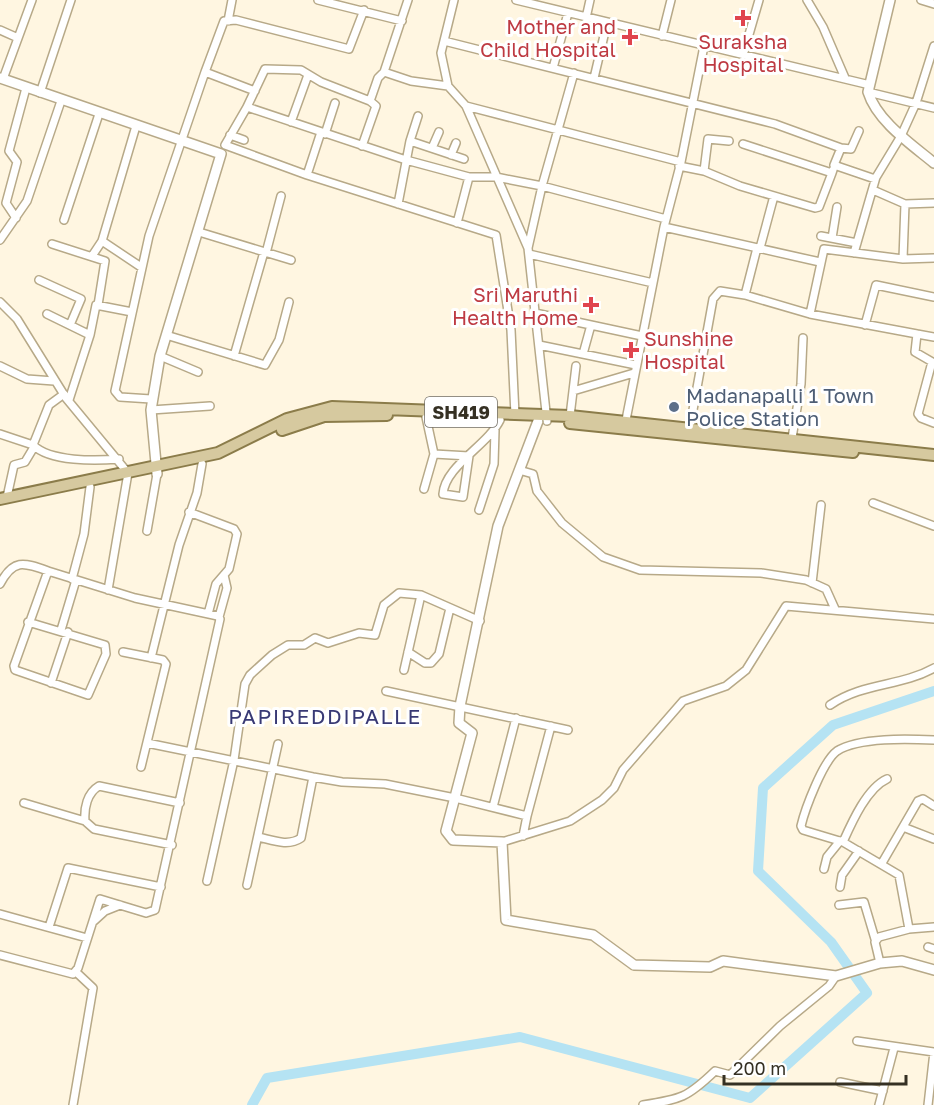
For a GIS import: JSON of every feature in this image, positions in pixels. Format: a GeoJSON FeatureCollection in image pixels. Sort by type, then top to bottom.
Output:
{"type":"FeatureCollection","features":[{"type":"Feature","properties":{"kind":"main road","name":"SH419"},"geometry":{"type":"LineString","coordinates":[[157,471],[218,453],[287,419],[325,408],[364,407],[515,415],[792,438],[934,455]]}},
{"type":"Feature","properties":{"kind":"main road","name":"SH419"},"geometry":{"type":"LineString","coordinates":[[2,500],[202,464],[232,456],[290,426],[324,416],[500,420],[570,416],[626,425]]}},
{"type":"Feature","properties":{"kind":"main road","name":"SH419"},"geometry":{"type":"LineString","coordinates":[[689,430],[934,461]]}},
{"type":"Feature","properties":{"kind":"main road","name":"SH419"},"geometry":{"type":"LineString","coordinates":[[2,500],[90,487],[128,476]]}},
{"type":"Feature","properties":{"kind":"street"},"geometry":{"type":"LineString","coordinates":[[32,0],[2,79],[136,126],[307,175],[497,237],[501,278],[511,330],[515,415]]}},
{"type":"Feature","properties":{"kind":"street"},"geometry":{"type":"LineString","coordinates":[[40,93],[71,0]]}},
{"type":"Feature","properties":{"kind":"street"},"geometry":{"type":"LineString","coordinates":[[228,21],[232,0]]}},
{"type":"Feature","properties":{"kind":"street"},"geometry":{"type":"LineString","coordinates":[[318,0],[402,21]]}},
{"type":"Feature","properties":{"kind":"street"},"geometry":{"type":"LineString","coordinates":[[370,101],[378,78],[384,72],[408,0]]}},
{"type":"Feature","properties":{"kind":"street"},"geometry":{"type":"LineString","coordinates":[[454,0],[441,52],[448,86],[466,106],[486,147],[496,177],[529,251]]}},
{"type":"Feature","properties":{"kind":"street"},"geometry":{"type":"LineString","coordinates":[[520,0],[586,18],[845,78],[869,88],[934,108]]}},
{"type":"Feature","properties":{"kind":"street"},"geometry":{"type":"LineString","coordinates":[[586,18],[590,0]]}},
{"type":"Feature","properties":{"kind":"street"},"geometry":{"type":"LineString","coordinates":[[662,36],[671,0]]}},
{"type":"Feature","properties":{"kind":"street"},"geometry":{"type":"LineString","coordinates":[[743,55],[759,0]]}},
{"type":"Feature","properties":{"kind":"street"},"geometry":{"type":"LineString","coordinates":[[807,0],[823,27],[845,78]]}},
{"type":"Feature","properties":{"kind":"street"},"geometry":{"type":"LineString","coordinates":[[890,0],[869,88],[871,102],[901,136],[934,163]]}},
{"type":"Feature","properties":{"kind":"street"},"geometry":{"type":"LineString","coordinates":[[921,0],[934,4]]}},
{"type":"Feature","properties":{"kind":"street"},"geometry":{"type":"LineString","coordinates":[[152,399],[120,397],[116,393],[141,267],[180,139],[224,21],[236,21],[349,49],[363,10]]}},
{"type":"Feature","properties":{"kind":"street"},"geometry":{"type":"LineString","coordinates":[[553,68],[568,13]]}},
{"type":"Feature","properties":{"kind":"street"},"geometry":{"type":"LineString","coordinates":[[594,78],[608,23]]}},
{"type":"Feature","properties":{"kind":"street"},"geometry":{"type":"LineString","coordinates":[[0,30],[18,38]]}},
{"type":"Feature","properties":{"kind":"street"},"geometry":{"type":"LineString","coordinates":[[444,41],[776,124],[841,148],[851,149],[859,131]]}},
{"type":"Feature","properties":{"kind":"street"},"geometry":{"type":"LineString","coordinates":[[626,425],[634,373],[704,46]]}},
{"type":"Feature","properties":{"kind":"street"},"geometry":{"type":"LineString","coordinates":[[854,253],[876,177],[901,136],[916,103],[934,46]]}},
{"type":"Feature","properties":{"kind":"street"},"geometry":{"type":"LineString","coordinates":[[147,531],[157,471],[151,410],[160,356],[223,150],[265,69],[301,70],[370,101],[376,106],[363,146]]}},
{"type":"Feature","properties":{"kind":"street"},"geometry":{"type":"LineString","coordinates":[[205,72],[255,91]]}},
{"type":"Feature","properties":{"kind":"street"},"geometry":{"type":"LineString","coordinates":[[384,72],[411,81],[448,86]]}},
{"type":"Feature","properties":{"kind":"street"},"geometry":{"type":"LineString","coordinates":[[574,73],[542,186],[529,251],[544,419],[519,470],[498,526],[480,621],[460,706],[459,723],[472,733],[446,831],[448,837],[453,840],[502,842],[570,821],[602,800],[614,788],[623,770],[683,701],[720,689],[746,670],[783,607],[791,604],[934,619]]}},
{"type":"Feature","properties":{"kind":"street"},"geometry":{"type":"LineString","coordinates":[[291,122],[308,75]]}},
{"type":"Feature","properties":{"kind":"street"},"geometry":{"type":"LineString","coordinates":[[16,218],[6,203],[17,162],[9,152],[26,88]]}},
{"type":"Feature","properties":{"kind":"street"},"geometry":{"type":"LineString","coordinates":[[0,240],[27,201],[61,101]]}},
{"type":"Feature","properties":{"kind":"street"},"geometry":{"type":"LineString","coordinates":[[307,175],[335,103]]}},
{"type":"Feature","properties":{"kind":"street"},"geometry":{"type":"LineString","coordinates":[[466,106],[680,164],[740,186],[818,208],[841,148]]}},
{"type":"Feature","properties":{"kind":"street"},"geometry":{"type":"LineString","coordinates":[[247,107],[406,160],[469,177],[496,177],[542,186],[665,223],[820,262]]}},
{"type":"Feature","properties":{"kind":"street"},"geometry":{"type":"LineString","coordinates":[[64,220],[99,114]]}},
{"type":"Feature","properties":{"kind":"street"},"geometry":{"type":"LineString","coordinates":[[398,204],[410,141],[418,116]]}},
{"type":"Feature","properties":{"kind":"street"},"geometry":{"type":"LineString","coordinates":[[92,255],[102,241],[136,126]]}},
{"type":"Feature","properties":{"kind":"street"},"geometry":{"type":"LineString","coordinates":[[432,148],[439,132]]}},
{"type":"Feature","properties":{"kind":"street"},"geometry":{"type":"LineString","coordinates":[[230,135],[244,140]]}},
{"type":"Feature","properties":{"kind":"street"},"geometry":{"type":"LineString","coordinates":[[704,171],[708,139],[729,141]]}},
{"type":"Feature","properties":{"kind":"street"},"geometry":{"type":"LineString","coordinates":[[410,141],[464,159]]}},
{"type":"Feature","properties":{"kind":"street"},"geometry":{"type":"LineString","coordinates":[[451,155],[456,143]]}},
{"type":"Feature","properties":{"kind":"street"},"geometry":{"type":"LineString","coordinates":[[743,144],[833,169],[875,179],[876,177]]}},
{"type":"Feature","properties":{"kind":"street"},"geometry":{"type":"LineString","coordinates":[[457,223],[469,177]]}},
{"type":"Feature","properties":{"kind":"street"},"geometry":{"type":"LineString","coordinates":[[873,190],[905,204],[934,203]]}},
{"type":"Feature","properties":{"kind":"street"},"geometry":{"type":"LineString","coordinates":[[234,356],[281,196]]}},
{"type":"Feature","properties":{"kind":"street"},"geometry":{"type":"LineString","coordinates":[[745,295],[774,196]]}},
{"type":"Feature","properties":{"kind":"street"},"geometry":{"type":"LineString","coordinates":[[903,258],[905,204]]}},
{"type":"Feature","properties":{"kind":"street"},"geometry":{"type":"LineString","coordinates":[[832,238],[837,207]]}},
{"type":"Feature","properties":{"kind":"street"},"geometry":{"type":"LineString","coordinates":[[199,232],[291,260]]}},
{"type":"Feature","properties":{"kind":"street"},"geometry":{"type":"LineString","coordinates":[[821,236],[857,243]]}},
{"type":"Feature","properties":{"kind":"street"},"geometry":{"type":"LineString","coordinates":[[102,241],[141,267]]}},
{"type":"Feature","properties":{"kind":"street"},"geometry":{"type":"LineString","coordinates":[[2,500],[14,465],[25,462],[34,446],[49,405],[66,397],[90,335],[98,305],[106,263],[92,255],[52,244]]}},
{"type":"Feature","properties":{"kind":"street"},"geometry":{"type":"LineString","coordinates":[[810,314],[820,262],[825,249],[903,258],[934,258]]}},
{"type":"Feature","properties":{"kind":"street"},"geometry":{"type":"LineString","coordinates":[[529,251],[653,283]]}},
{"type":"Feature","properties":{"kind":"street"},"geometry":{"type":"LineString","coordinates":[[39,280],[81,299],[70,325]]}},
{"type":"Feature","properties":{"kind":"street"},"geometry":{"type":"LineString","coordinates":[[865,325],[876,285],[934,297]]}},
{"type":"Feature","properties":{"kind":"street"},"geometry":{"type":"LineString","coordinates":[[689,430],[713,299],[720,291],[745,295],[810,314],[934,337]]}},
{"type":"Feature","properties":{"kind":"street"},"geometry":{"type":"LineString","coordinates":[[0,302],[17,319],[54,381],[118,459],[128,476],[108,590]]}},
{"type":"Feature","properties":{"kind":"street"},"geometry":{"type":"LineString","coordinates":[[166,335],[266,365],[279,340],[289,302]]}},
{"type":"Feature","properties":{"kind":"street"},"geometry":{"type":"LineString","coordinates":[[98,305],[132,312]]}},
{"type":"Feature","properties":{"kind":"street"},"geometry":{"type":"LineString","coordinates":[[535,313],[642,336]]}},
{"type":"Feature","properties":{"kind":"street"},"geometry":{"type":"LineString","coordinates":[[47,314],[90,335]]}},
{"type":"Feature","properties":{"kind":"street"},"geometry":{"type":"LineString","coordinates":[[583,354],[591,325]]}},
{"type":"Feature","properties":{"kind":"street"},"geometry":{"type":"LineString","coordinates":[[916,334],[915,352],[933,362],[918,414],[921,418],[934,423]]}},
{"type":"Feature","properties":{"kind":"street"},"geometry":{"type":"LineString","coordinates":[[792,438],[801,384],[802,338]]}},
{"type":"Feature","properties":{"kind":"street"},"geometry":{"type":"LineString","coordinates":[[539,345],[636,364]]}},
{"type":"Feature","properties":{"kind":"street"},"geometry":{"type":"LineString","coordinates":[[160,356],[198,372]]}},
{"type":"Feature","properties":{"kind":"street"},"geometry":{"type":"LineString","coordinates":[[0,366],[27,380],[54,381]]}},
{"type":"Feature","properties":{"kind":"street"},"geometry":{"type":"LineString","coordinates":[[570,416],[576,366]]}},
{"type":"Feature","properties":{"kind":"street"},"geometry":{"type":"LineString","coordinates":[[573,391],[634,373]]}},
{"type":"Feature","properties":{"kind":"street"},"geometry":{"type":"LineString","coordinates":[[151,410],[210,406]]}},
{"type":"Feature","properties":{"kind":"street"},"geometry":{"type":"LineString","coordinates":[[424,489],[434,454],[426,417]]}},
{"type":"Feature","properties":{"kind":"street"},"geometry":{"type":"LineString","coordinates":[[469,456],[463,497],[444,494],[448,479],[469,456],[495,430],[500,420]]}},
{"type":"Feature","properties":{"kind":"street"},"geometry":{"type":"LineString","coordinates":[[479,510],[494,464],[495,430]]}},
{"type":"Feature","properties":{"kind":"street"},"geometry":{"type":"LineString","coordinates":[[0,434],[79,460],[118,459]]}},
{"type":"Feature","properties":{"kind":"street"},"geometry":{"type":"LineString","coordinates":[[434,454],[469,456]]}},
{"type":"Feature","properties":{"kind":"street"},"geometry":{"type":"LineString","coordinates":[[151,658],[163,605],[189,512],[197,493],[202,464]]}},
{"type":"Feature","properties":{"kind":"street"},"geometry":{"type":"LineString","coordinates":[[519,470],[533,474],[537,491],[562,523],[603,557],[640,570],[760,573],[812,583],[826,589],[835,609]]}},
{"type":"Feature","properties":{"kind":"street"},"geometry":{"type":"LineString","coordinates":[[51,683],[84,534],[90,487]]}},
{"type":"Feature","properties":{"kind":"street"},"geometry":{"type":"LineString","coordinates":[[873,503],[934,526]]}},
{"type":"Feature","properties":{"kind":"street"},"geometry":{"type":"LineString","coordinates":[[812,583],[821,505]]}},
{"type":"Feature","properties":{"kind":"street"},"geometry":{"type":"LineString","coordinates":[[189,512],[236,531],[231,563],[213,589],[208,614]]}},
{"type":"Feature","properties":{"kind":"street"},"geometry":{"type":"LineString","coordinates":[[0,584],[7,570],[19,564],[28,564],[108,590],[219,617]]}},
{"type":"Feature","properties":{"kind":"street"},"geometry":{"type":"LineString","coordinates":[[28,622],[105,645],[106,654],[88,695],[15,670],[28,622],[48,571]]}},
{"type":"Feature","properties":{"kind":"street"},"geometry":{"type":"LineString","coordinates":[[76,972],[100,899],[152,913],[155,910],[172,845],[226,588],[224,575]]}},
{"type":"Feature","properties":{"kind":"street"},"geometry":{"type":"LineString","coordinates":[[207,881],[234,760],[247,678],[272,655],[288,645],[304,645],[312,639],[328,643],[359,633],[375,635],[380,612],[388,601],[399,593],[421,595],[480,621]]}},
{"type":"Feature","properties":{"kind":"street"},"geometry":{"type":"LineString","coordinates":[[404,670],[421,595]]}},
{"type":"Feature","properties":{"kind":"street"},"geometry":{"type":"LineString","coordinates":[[408,652],[425,663],[431,663],[439,654],[450,608]]}},
{"type":"Feature","properties":{"kind":"street"},"geometry":{"type":"LineString","coordinates":[[123,652],[163,660],[165,664],[141,767]]}},
{"type":"Feature","properties":{"kind":"street"},"geometry":{"type":"LineString","coordinates":[[830,705],[855,691],[897,682],[934,668]]}},
{"type":"Feature","properties":{"kind":"street"},"geometry":{"type":"LineString","coordinates":[[386,691],[568,730]]}},
{"type":"Feature","properties":{"kind":"street"},"geometry":{"type":"LineString","coordinates":[[493,807],[516,718]]}},
{"type":"Feature","properties":{"kind":"street"},"geometry":{"type":"LineString","coordinates":[[523,836],[551,726]]}},
{"type":"Feature","properties":{"kind":"street"},"geometry":{"type":"LineString","coordinates":[[909,929],[900,878],[882,863],[841,842],[801,829],[805,813],[832,756],[838,750],[874,741],[934,740]]}},
{"type":"Feature","properties":{"kind":"street"},"geometry":{"type":"LineString","coordinates":[[147,743],[342,782],[385,784],[527,816]]}},
{"type":"Feature","properties":{"kind":"street"},"geometry":{"type":"LineString","coordinates":[[247,885],[278,744]]}},
{"type":"Feature","properties":{"kind":"street"},"geometry":{"type":"LineString","coordinates":[[258,837],[285,843],[293,843],[301,838],[313,777]]}},
{"type":"Feature","properties":{"kind":"street"},"geometry":{"type":"LineString","coordinates":[[824,869],[827,857],[841,842],[860,807],[878,785],[887,779]]}},
{"type":"Feature","properties":{"kind":"street"},"geometry":{"type":"LineString","coordinates":[[85,821],[86,802],[90,793],[99,786],[180,803]]}},
{"type":"Feature","properties":{"kind":"street"},"geometry":{"type":"LineString","coordinates":[[882,863],[918,801],[923,799],[934,806]]}},
{"type":"Feature","properties":{"kind":"street"},"geometry":{"type":"LineString","coordinates":[[24,803],[85,821],[94,829],[172,845]]}},
{"type":"Feature","properties":{"kind":"street"},"geometry":{"type":"LineString","coordinates":[[903,827],[934,839]]}},
{"type":"Feature","properties":{"kind":"street"},"geometry":{"type":"LineString","coordinates":[[502,842],[505,917],[508,921],[593,935],[634,965],[710,967],[723,961],[836,976],[877,964],[902,961],[934,970]]}},
{"type":"Feature","properties":{"kind":"street"},"geometry":{"type":"LineString","coordinates":[[840,887],[842,875],[859,851]]}},
{"type":"Feature","properties":{"kind":"street"},"geometry":{"type":"LineString","coordinates":[[49,927],[68,868],[161,886]]}},
{"type":"Feature","properties":{"kind":"street"},"geometry":{"type":"LineString","coordinates":[[839,905],[864,902],[875,939],[877,964]]}},
{"type":"Feature","properties":{"kind":"street"},"geometry":{"type":"LineString","coordinates":[[92,922],[105,911],[121,905]]}},
{"type":"Feature","properties":{"kind":"street"},"geometry":{"type":"LineString","coordinates":[[0,914],[87,938]]}},
{"type":"Feature","properties":{"kind":"street"},"geometry":{"type":"LineString","coordinates":[[875,939],[909,929],[934,927]]}},
{"type":"Feature","properties":{"kind":"street"},"geometry":{"type":"LineString","coordinates":[[0,955],[69,974],[76,972]]}},
{"type":"Feature","properties":{"kind":"street"},"geometry":{"type":"LineString","coordinates":[[73,1105],[93,988],[76,972]]}},
{"type":"Feature","properties":{"kind":"street"},"geometry":{"type":"LineString","coordinates":[[643,1105],[676,1100],[692,1094],[715,1071],[730,1075],[780,1026],[829,986],[836,976]]}},
{"type":"Feature","properties":{"kind":"street"},"geometry":{"type":"LineString","coordinates":[[857,1041],[934,1052],[928,1105]]}},
{"type":"Feature","properties":{"kind":"street"},"geometry":{"type":"LineString","coordinates":[[879,1105],[894,1048]]}},
{"type":"Feature","properties":{"kind":"street"},"geometry":{"type":"LineString","coordinates":[[840,1082],[883,1091]]}},
{"type":"Feature","properties":{"kind":"waterway"},"geometry":{"type":"LineString","coordinates":[[252,1105],[267,1078],[520,1037],[750,1098],[867,993],[831,942],[758,871],[763,788],[833,725],[934,691]]}},
{"type":"Feature","properties":{"kind":"place","name":"Suraksha Hospital"},"geometry":{"type":"Point","coordinates":[743,18]}},
{"type":"Feature","properties":{"kind":"place","name":"Mother and Child Hospital"},"geometry":{"type":"Point","coordinates":[630,37]}},
{"type":"Feature","properties":{"kind":"place","name":"Sri Maruthi Health Home"},"geometry":{"type":"Point","coordinates":[591,305]}},
{"type":"Feature","properties":{"kind":"place","name":"Sunshine Hospital"},"geometry":{"type":"Point","coordinates":[631,350]}},
{"type":"Feature","properties":{"kind":"place","name":"Madanapalli 1 Town Police Station"},"geometry":{"type":"Point","coordinates":[674,407]}},
{"type":"Feature","properties":{"kind":"district","name":"PAPIREDDIPALLE"},"geometry":{"type":"Point","coordinates":[325,716]}}]}
